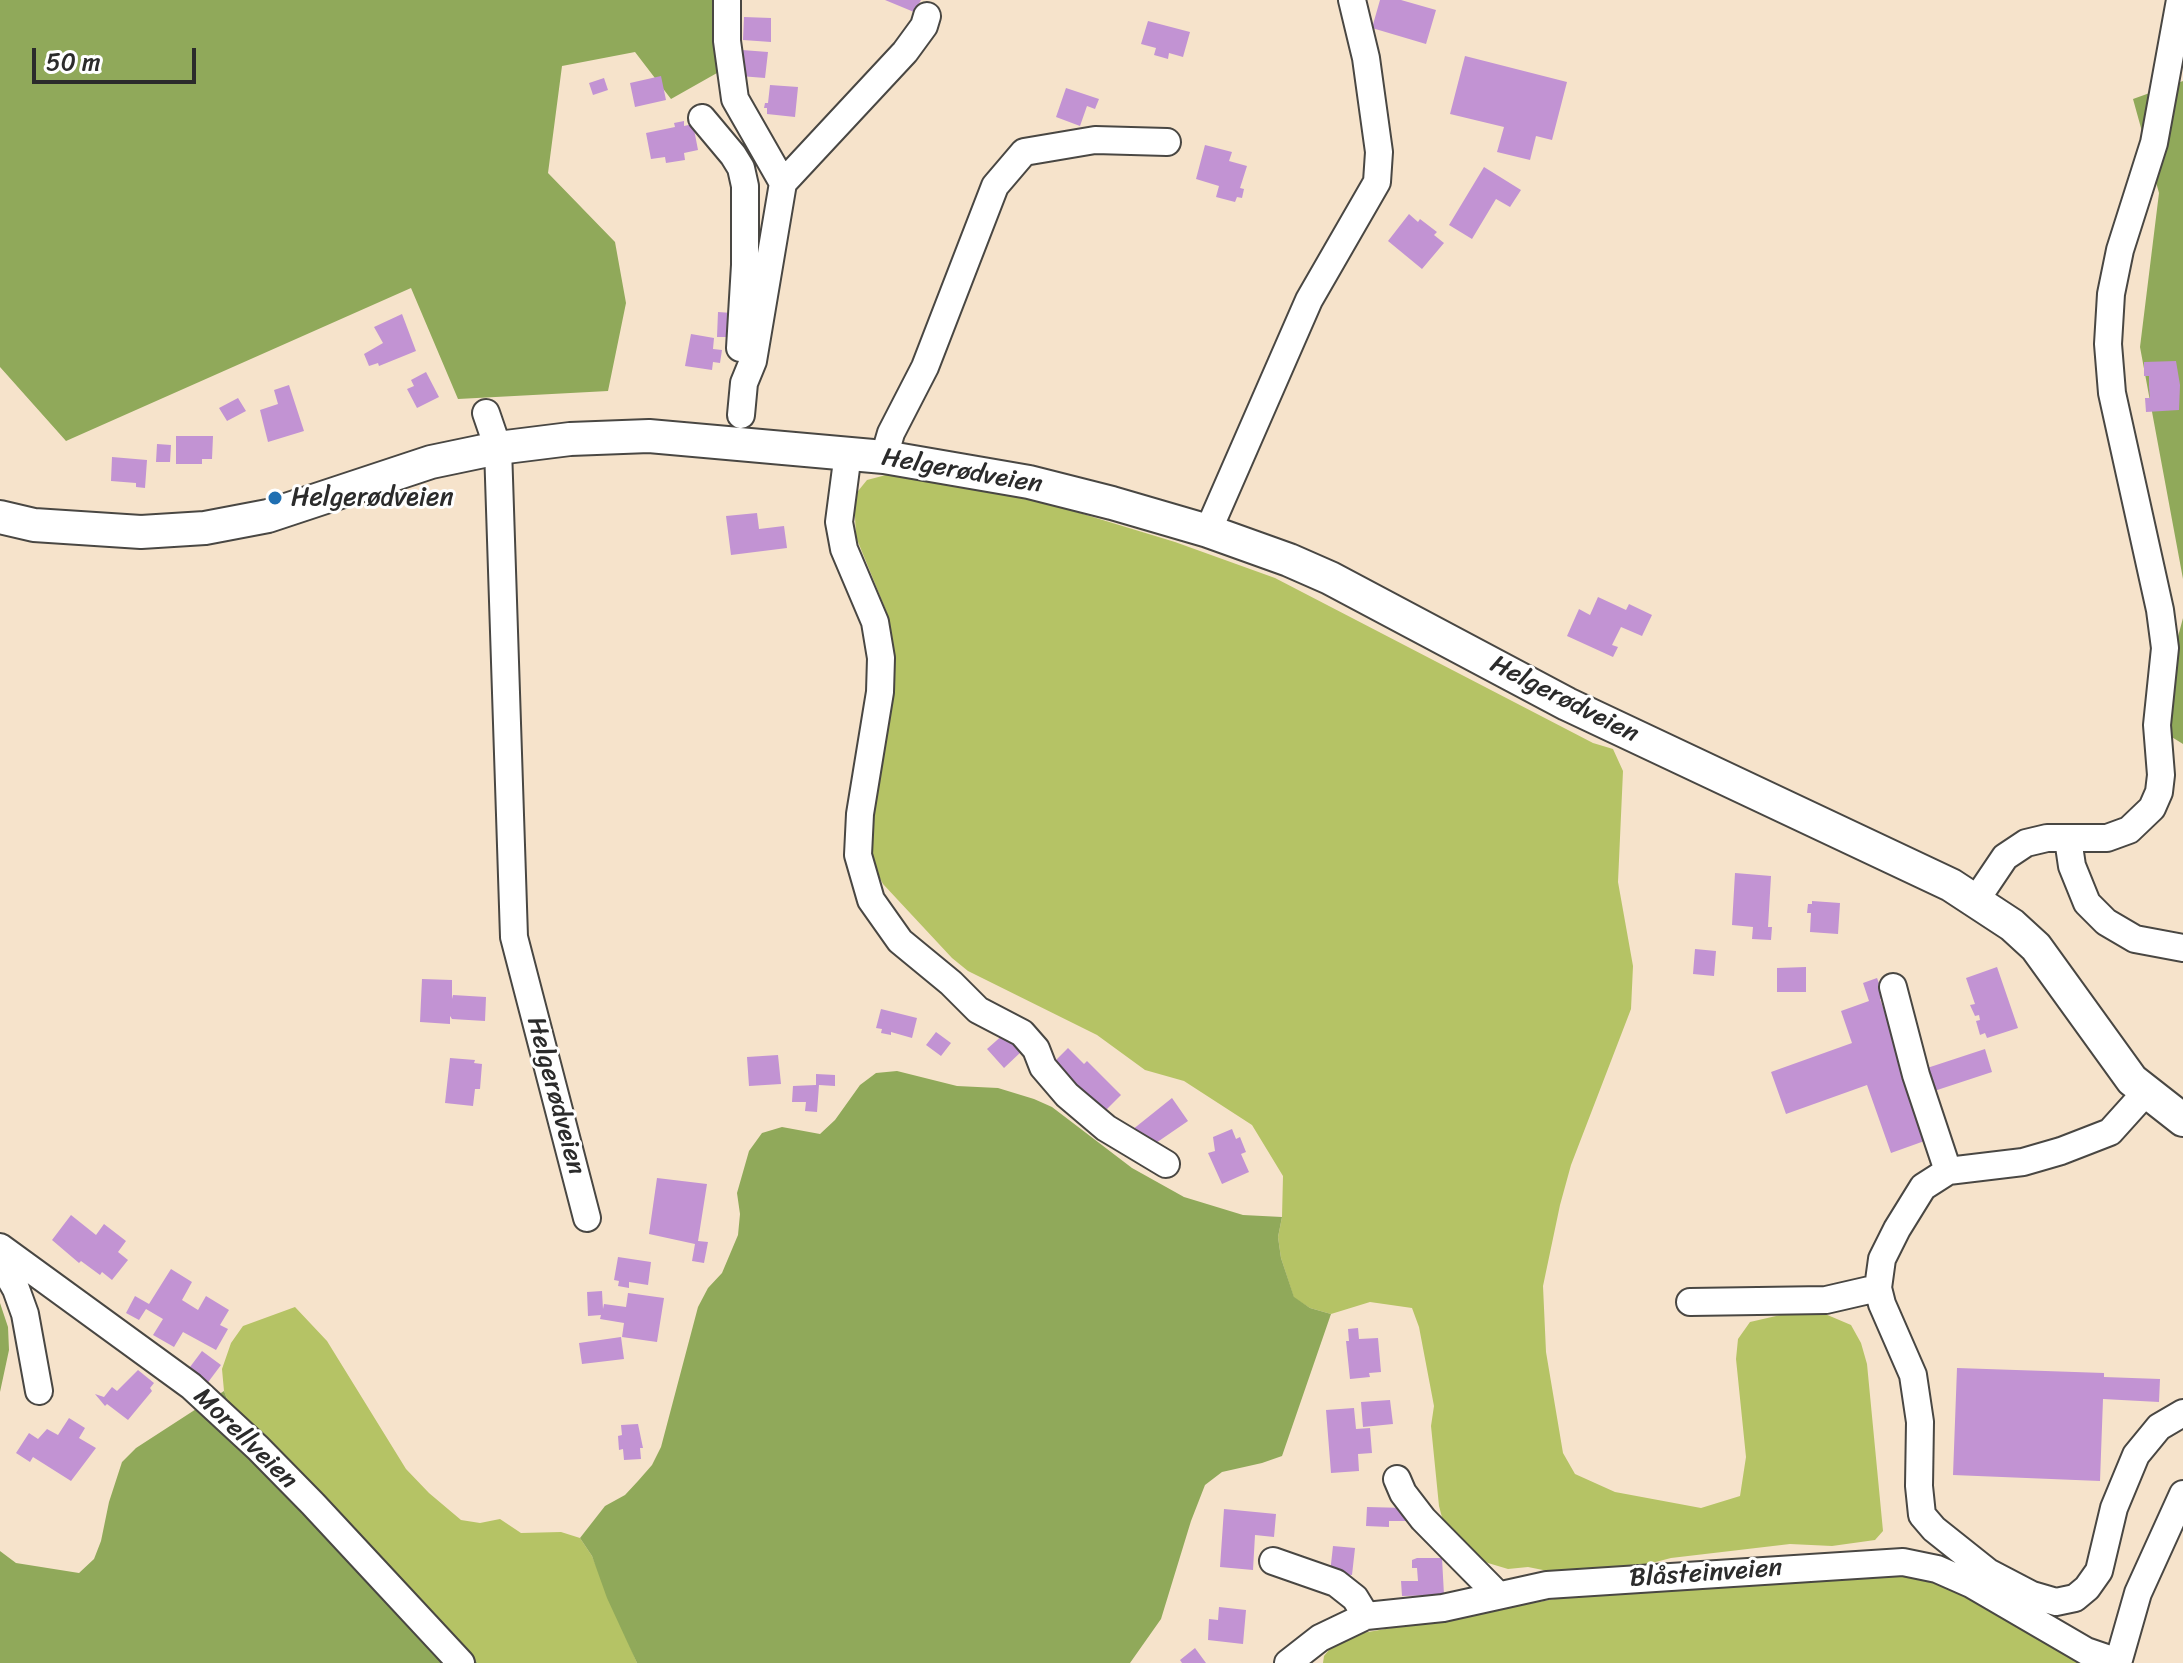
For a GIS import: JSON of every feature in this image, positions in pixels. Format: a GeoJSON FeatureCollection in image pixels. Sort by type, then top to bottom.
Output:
{"type":"FeatureCollection","features":[{"type":"Feature","properties":{"kind":"main road","name":"Helgerødveien"},"geometry":{"type":"LineString","coordinates":[[0,517],[34,525],[141,532],[205,528],[268,516],[431,462],[498,448],[570,439],[649,436],[884,457],[1029,482],[1112,503],[1208,531],[1330,578],[1567,704],[1897,858],[1976,900],[2012,925],[2036,947],[2132,1080],[2183,1120]]}},
{"type":"Feature","properties":{"kind":"street"},"geometry":{"type":"LineString","coordinates":[[727,0],[727,41],[735,99],[783,183]]}},
{"type":"Feature","properties":{"kind":"street"},"geometry":{"type":"LineString","coordinates":[[1208,531],[1309,300],[1377,182],[1379,152],[1366,58],[1352,0]]}},
{"type":"Feature","properties":{"kind":"street"},"geometry":{"type":"LineString","coordinates":[[1976,900],[2005,857],[2026,843],[2047,838],[2107,838],[2129,830],[2152,808],[2159,792],[2161,775],[2157,725],[2165,648],[2160,610],[2112,393],[2108,344],[2111,294],[2120,250],[2154,143],[2180,0]]}},
{"type":"Feature","properties":{"kind":"street"},"geometry":{"type":"LineString","coordinates":[[744,383],[753,361],[783,183],[905,52],[924,26],[927,16]]}},
{"type":"Feature","properties":{"kind":"street"},"geometry":{"type":"LineString","coordinates":[[702,118],[733,155],[741,168],[745,186],[745,265],[739,352],[744,383],[741,415]]}},
{"type":"Feature","properties":{"kind":"street"},"geometry":{"type":"LineString","coordinates":[[884,457],[891,433],[925,367],[995,186],[1024,152],[1095,140],[1167,142]]}},
{"type":"Feature","properties":{"kind":"street"},"geometry":{"type":"LineString","coordinates":[[486,413],[498,448]]}},
{"type":"Feature","properties":{"kind":"street","name":"Helgerødveien"},"geometry":{"type":"LineString","coordinates":[[498,448],[514,937],[587,1218]]}},
{"type":"Feature","properties":{"kind":"street","name":"Helgerødveien"},"geometry":{"type":"LineString","coordinates":[[848,453],[839,522],[844,549],[875,622],[881,658],[880,692],[860,814],[858,855],[871,900],[900,941],[978,1010],[1022,1033],[1036,1049],[1043,1067],[1067,1095],[1106,1128],[1166,1164]]}},
{"type":"Feature","properties":{"kind":"street"},"geometry":{"type":"LineString","coordinates":[[2068,839],[2072,866],[2087,903],[2106,922],[2135,939],[2181,946]]}},
{"type":"Feature","properties":{"kind":"street"},"geometry":{"type":"LineString","coordinates":[[1893,987],[1916,1075],[1948,1171]]}},
{"type":"Feature","properties":{"kind":"street"},"geometry":{"type":"LineString","coordinates":[[2146,1092],[2110,1132],[2074,1147],[2023,1162],[1948,1171],[1923,1187],[1882,1259],[1878,1288],[1913,1375],[1920,1422],[1922,1515],[1934,1529],[1988,1572],[2032,1595],[2056,1602],[2075,1598],[2087,1588],[2099,1571],[2114,1508],[2136,1455],[2159,1427],[2183,1413]]}},
{"type":"Feature","properties":{"kind":"street","name":"Morellveien"},"geometry":{"type":"LineString","coordinates":[[0,1247],[191,1386],[313,1504],[461,1663]]}},
{"type":"Feature","properties":{"kind":"street"},"geometry":{"type":"LineString","coordinates":[[0,1261],[16,1289],[25,1314],[39,1391]]}},
{"type":"Feature","properties":{"kind":"street"},"geometry":{"type":"LineString","coordinates":[[1690,1302],[1826,1300],[1878,1288]]}},
{"type":"Feature","properties":{"kind":"street"},"geometry":{"type":"LineString","coordinates":[[1397,1479],[1403,1493],[1423,1519],[1497,1594]]}},
{"type":"Feature","properties":{"kind":"street","name":"Blåsteinveien"},"geometry":{"type":"LineString","coordinates":[[1288,1663],[1320,1638],[1366,1616],[1443,1608],[1547,1585],[1903,1562],[1937,1569],[1971,1584],[2086,1651],[2118,1662],[2138,1593],[2183,1494]]}},
{"type":"Feature","properties":{"kind":"street"},"geometry":{"type":"LineString","coordinates":[[1273,1561],[1336,1583],[1355,1598],[1366,1616]]}},
{"type":"Feature","properties":{"kind":"green space"},"geometry":{"type":"Polygon","coordinates":[[[0,0],[719,0],[717,73],[671,99],[635,52],[562,66],[548,173],[615,242],[626,303],[608,391],[458,399],[411,288],[66,441],[0,367],[0,0]]]}},
{"type":"Feature","properties":{"kind":"green space"},"geometry":{"type":"Polygon","coordinates":[[[2183,81],[2183,579],[2140,347],[2159,193],[2133,99],[2183,81]]]}},
{"type":"Feature","properties":{"kind":"green space"},"geometry":{"type":"Polygon","coordinates":[[[886,475],[950,478],[991,486],[1175,542],[1275,578],[1593,743],[1613,749],[1623,771],[1618,882],[1633,966],[1631,1009],[1571,1165],[1543,1286],[1546,1352],[1563,1453],[1575,1474],[1615,1492],[1701,1508],[1740,1496],[1746,1457],[1736,1359],[1738,1339],[1750,1322],[1811,1308],[1851,1325],[1861,1343],[1867,1364],[1883,1531],[1875,1540],[1832,1546],[1790,1544],[1671,1558],[1648,1564],[1548,1571],[1528,1567],[1508,1569],[1488,1563],[1471,1554],[1444,1525],[1439,1506],[1431,1426],[1434,1406],[1419,1327],[1412,1308],[1370,1302],[1331,1314],[1310,1308],[1294,1298],[1281,1258],[1278,1237],[1283,1176],[1252,1125],[1184,1081],[1145,1070],[1097,1035],[968,971],[883,884],[873,865],[868,845],[870,805],[895,672],[887,613],[856,537],[854,496],[867,480],[886,475]]]}},
{"type":"Feature","properties":{"kind":"green space"},"geometry":{"type":"Polygon","coordinates":[[[2183,618],[2183,744],[2154,726],[2183,618]]]}},
{"type":"Feature","properties":{"kind":"green space"},"geometry":{"type":"Polygon","coordinates":[[[897,1071],[957,1086],[998,1088],[1034,1099],[1052,1107],[1132,1168],[1184,1197],[1243,1215],[1282,1217],[1278,1237],[1281,1258],[1294,1297],[1310,1308],[1331,1314],[1282,1456],[1222,1472],[1205,1485],[1161,1619],[1130,1663],[637,1663],[607,1598],[592,1556],[580,1538],[605,1506],[625,1495],[638,1481],[652,1465],[661,1447],[698,1307],[708,1288],[722,1273],[738,1235],[740,1214],[737,1193],[749,1151],[762,1133],[782,1127],[820,1134],[835,1120],[860,1085],[876,1073],[897,1071]]]}},
{"type":"Feature","properties":{"kind":"green space"},"geometry":{"type":"Polygon","coordinates":[[[0,1303],[8,1327],[9,1350],[0,1392],[0,1303]]]}},
{"type":"Feature","properties":{"kind":"green space"},"geometry":{"type":"Polygon","coordinates":[[[295,1307],[327,1341],[406,1469],[461,1520],[480,1523],[500,1519],[521,1533],[561,1532],[580,1538],[592,1556],[637,1663],[478,1663],[232,1412],[224,1391],[222,1369],[231,1343],[243,1326],[295,1307]]]}},
{"type":"Feature","properties":{"kind":"green space"},"geometry":{"type":"Polygon","coordinates":[[[224,1391],[232,1412],[478,1663],[0,1663],[0,1551],[16,1563],[79,1573],[94,1559],[101,1541],[122,1462],[136,1448],[224,1391]]]}},
{"type":"Feature","properties":{"kind":"green space"},"geometry":{"type":"Polygon","coordinates":[[[1921,1573],[1951,1583],[2098,1663],[1323,1663],[1324,1656],[1337,1640],[1357,1634],[1606,1590],[1921,1573]]]}},
{"type":"Feature","properties":{"kind":"building"},"geometry":{"type":"Polygon","coordinates":[[[885,0],[921,0],[914,12],[885,0]]]}},
{"type":"Feature","properties":{"kind":"building"},"geometry":{"type":"Polygon","coordinates":[[[1380,0],[1401,0],[1436,10],[1426,44],[1372,28],[1380,0]]]}},
{"type":"Feature","properties":{"kind":"building"},"geometry":{"type":"Polygon","coordinates":[[[744,17],[771,18],[771,42],[743,40],[744,17]]]}},
{"type":"Feature","properties":{"kind":"building"},"geometry":{"type":"Polygon","coordinates":[[[1148,21],[1190,32],[1183,57],[1169,53],[1168,59],[1154,55],[1156,48],[1141,44],[1148,21]]]}},
{"type":"Feature","properties":{"kind":"building"},"geometry":{"type":"Polygon","coordinates":[[[742,50],[768,52],[765,78],[740,76],[742,50]]]}},
{"type":"Feature","properties":{"kind":"building"},"geometry":{"type":"Polygon","coordinates":[[[1465,56],[1567,82],[1552,140],[1536,136],[1530,160],[1497,152],[1504,127],[1450,114],[1465,56]]]}},
{"type":"Feature","properties":{"kind":"building"},"geometry":{"type":"Polygon","coordinates":[[[661,76],[666,100],[635,107],[630,83],[661,76]]]}},
{"type":"Feature","properties":{"kind":"building"},"geometry":{"type":"Polygon","coordinates":[[[604,78],[608,90],[593,95],[589,83],[604,78]]]}},
{"type":"Feature","properties":{"kind":"building"},"geometry":{"type":"Polygon","coordinates":[[[770,85],[798,87],[795,117],[767,114],[767,108],[764,108],[768,103],[770,85]]]}},
{"type":"Feature","properties":{"kind":"building"},"geometry":{"type":"Polygon","coordinates":[[[1066,88],[1099,99],[1095,109],[1087,106],[1080,126],[1056,117],[1066,88]]]}},
{"type":"Feature","properties":{"kind":"building"},"geometry":{"type":"Polygon","coordinates":[[[684,121],[684,126],[693,124],[698,150],[684,153],[685,160],[666,163],[665,157],[651,159],[646,133],[675,127],[674,123],[684,121]]]}},
{"type":"Feature","properties":{"kind":"building"},"geometry":{"type":"Polygon","coordinates":[[[1205,145],[1232,152],[1229,161],[1247,166],[1240,188],[1244,189],[1242,198],[1237,197],[1235,202],[1216,197],[1219,186],[1196,179],[1205,145]]]}},
{"type":"Feature","properties":{"kind":"building"},"geometry":{"type":"Polygon","coordinates":[[[1484,167],[1521,190],[1510,207],[1496,199],[1472,239],[1449,225],[1484,167]]]}},
{"type":"Feature","properties":{"kind":"building"},"geometry":{"type":"Polygon","coordinates":[[[1409,214],[1437,232],[1434,235],[1444,243],[1422,269],[1388,241],[1409,214]]]}},
{"type":"Feature","properties":{"kind":"building"},"geometry":{"type":"Polygon","coordinates":[[[718,312],[732,313],[731,337],[717,337],[718,312]]]}},
{"type":"Feature","properties":{"kind":"building"},"geometry":{"type":"Polygon","coordinates":[[[402,314],[416,351],[379,366],[378,363],[369,366],[364,354],[383,343],[374,327],[402,314]]]}},
{"type":"Feature","properties":{"kind":"building"},"geometry":{"type":"Polygon","coordinates":[[[691,334],[714,338],[713,349],[722,350],[720,363],[713,362],[712,370],[685,366],[691,334]]]}},
{"type":"Feature","properties":{"kind":"building"},"geometry":{"type":"Polygon","coordinates":[[[2176,361],[2180,385],[2179,410],[2146,412],[2145,398],[2150,398],[2149,376],[2144,376],[2144,362],[2176,361]]]}},
{"type":"Feature","properties":{"kind":"building"},"geometry":{"type":"Polygon","coordinates":[[[426,372],[439,397],[417,408],[407,389],[414,386],[411,380],[426,372]]]}},
{"type":"Feature","properties":{"kind":"building"},"geometry":{"type":"Polygon","coordinates":[[[289,385],[304,431],[268,442],[260,410],[278,404],[274,390],[289,385]]]}},
{"type":"Feature","properties":{"kind":"building"},"geometry":{"type":"Polygon","coordinates":[[[238,398],[246,411],[227,421],[219,408],[238,398]]]}},
{"type":"Feature","properties":{"kind":"building"},"geometry":{"type":"Polygon","coordinates":[[[176,436],[213,436],[212,459],[202,459],[202,464],[176,464],[176,436]]]}},
{"type":"Feature","properties":{"kind":"building"},"geometry":{"type":"Polygon","coordinates":[[[157,444],[171,445],[170,462],[156,462],[157,444]]]}},
{"type":"Feature","properties":{"kind":"building"},"geometry":{"type":"Polygon","coordinates":[[[112,457],[147,460],[145,488],[136,487],[136,483],[111,481],[112,457]]]}},
{"type":"Feature","properties":{"kind":"building"},"geometry":{"type":"Polygon","coordinates":[[[757,513],[759,529],[784,526],[787,548],[731,555],[726,516],[757,513]]]}},
{"type":"Feature","properties":{"kind":"building"},"geometry":{"type":"Polygon","coordinates":[[[1598,597],[1626,610],[1629,604],[1652,615],[1642,636],[1621,627],[1612,645],[1618,647],[1613,657],[1567,636],[1579,609],[1590,615],[1598,597]]]}},
{"type":"Feature","properties":{"kind":"building"},"geometry":{"type":"Polygon","coordinates":[[[1735,873],[1771,876],[1768,927],[1772,927],[1771,940],[1752,939],[1753,927],[1732,925],[1735,873]]]}},
{"type":"Feature","properties":{"kind":"building"},"geometry":{"type":"Polygon","coordinates":[[[1812,901],[1840,903],[1838,934],[1810,932],[1811,913],[1807,913],[1808,904],[1812,901]]]}},
{"type":"Feature","properties":{"kind":"building"},"geometry":{"type":"Polygon","coordinates":[[[1695,949],[1716,951],[1714,976],[1693,974],[1695,949]]]}},
{"type":"Feature","properties":{"kind":"building"},"geometry":{"type":"Polygon","coordinates":[[[1806,967],[1806,992],[1777,992],[1777,968],[1806,967]]]}},
{"type":"Feature","properties":{"kind":"building"},"geometry":{"type":"Polygon","coordinates":[[[1997,967],[2018,1028],[1987,1038],[1985,1033],[1980,1035],[1976,1021],[1980,1020],[1979,1015],[1975,1016],[1970,1005],[1975,1004],[1966,978],[1997,967]]]}},
{"type":"Feature","properties":{"kind":"building"},"geometry":{"type":"Polygon","coordinates":[[[1877,978],[1885,998],[1880,999],[1930,1139],[1891,1153],[1867,1085],[1786,1114],[1771,1072],[1852,1043],[1841,1011],[1869,1001],[1863,983],[1877,978]]]}},
{"type":"Feature","properties":{"kind":"building"},"geometry":{"type":"Polygon","coordinates":[[[422,979],[452,980],[452,999],[453,995],[486,997],[485,1021],[452,1019],[450,1016],[450,1024],[420,1022],[422,979]]]}},
{"type":"Feature","properties":{"kind":"building"},"geometry":{"type":"Polygon","coordinates":[[[881,1009],[917,1018],[912,1038],[891,1032],[891,1035],[881,1033],[882,1029],[876,1028],[881,1009]]]}},
{"type":"Feature","properties":{"kind":"building"},"geometry":{"type":"Polygon","coordinates":[[[936,1032],[951,1043],[941,1056],[926,1045],[936,1032]]]}},
{"type":"Feature","properties":{"kind":"building"},"geometry":{"type":"Polygon","coordinates":[[[1005,1033],[1022,1051],[1004,1068],[987,1049],[1005,1033]]]}},
{"type":"Feature","properties":{"kind":"building"},"geometry":{"type":"Polygon","coordinates":[[[1068,1048],[1084,1064],[1087,1061],[1121,1095],[1101,1115],[1067,1081],[1070,1078],[1065,1072],[1062,1074],[1050,1062],[1068,1048]]]}},
{"type":"Feature","properties":{"kind":"building"},"geometry":{"type":"Polygon","coordinates":[[[1985,1049],[1992,1072],[1925,1094],[1918,1071],[1985,1049]]]}},
{"type":"Feature","properties":{"kind":"building"},"geometry":{"type":"Polygon","coordinates":[[[778,1055],[781,1084],[749,1086],[747,1057],[778,1055]]]}},
{"type":"Feature","properties":{"kind":"building"},"geometry":{"type":"Polygon","coordinates":[[[450,1058],[475,1060],[474,1063],[482,1064],[480,1089],[475,1089],[473,1106],[445,1103],[450,1058]]]}},
{"type":"Feature","properties":{"kind":"building"},"geometry":{"type":"Polygon","coordinates":[[[816,1074],[835,1075],[835,1086],[819,1085],[817,1112],[805,1111],[806,1102],[792,1102],[793,1086],[816,1085],[816,1074]]]}},
{"type":"Feature","properties":{"kind":"building"},"geometry":{"type":"Polygon","coordinates":[[[1172,1098],[1188,1121],[1153,1145],[1132,1130],[1172,1098]]]}},
{"type":"Feature","properties":{"kind":"building"},"geometry":{"type":"Polygon","coordinates":[[[1232,1129],[1236,1139],[1240,1137],[1246,1152],[1241,1154],[1249,1172],[1222,1184],[1208,1153],[1215,1151],[1213,1137],[1232,1129]]]}},
{"type":"Feature","properties":{"kind":"building"},"geometry":{"type":"Polygon","coordinates":[[[657,1178],[707,1184],[698,1241],[708,1242],[704,1263],[692,1261],[695,1244],[649,1234],[657,1178]]]}},
{"type":"Feature","properties":{"kind":"building"},"geometry":{"type":"Polygon","coordinates":[[[71,1215],[96,1235],[104,1224],[126,1241],[118,1252],[128,1260],[112,1280],[81,1261],[79,1263],[52,1240],[71,1215]]]}},
{"type":"Feature","properties":{"kind":"building"},"geometry":{"type":"Polygon","coordinates":[[[618,1257],[651,1262],[648,1285],[629,1282],[629,1288],[618,1286],[619,1281],[614,1280],[618,1257]]]}},
{"type":"Feature","properties":{"kind":"building"},"geometry":{"type":"Polygon","coordinates":[[[171,1269],[192,1282],[182,1300],[198,1310],[206,1296],[229,1310],[220,1325],[228,1329],[216,1350],[183,1332],[174,1347],[153,1335],[163,1319],[146,1309],[139,1320],[126,1313],[135,1296],[149,1304],[171,1269]]]}},
{"type":"Feature","properties":{"kind":"building"},"geometry":{"type":"Polygon","coordinates":[[[602,1291],[603,1309],[604,1304],[626,1307],[628,1293],[664,1298],[657,1342],[622,1337],[624,1323],[600,1319],[601,1315],[588,1316],[587,1292],[602,1291]]]}},
{"type":"Feature","properties":{"kind":"building"},"geometry":{"type":"Polygon","coordinates":[[[1358,1328],[1359,1339],[1378,1338],[1381,1372],[1369,1373],[1370,1377],[1350,1379],[1346,1341],[1349,1341],[1348,1329],[1358,1328]]]}},
{"type":"Feature","properties":{"kind":"building"},"geometry":{"type":"Polygon","coordinates":[[[621,1337],[624,1359],[582,1364],[579,1343],[621,1337]]]}},
{"type":"Feature","properties":{"kind":"building"},"geometry":{"type":"Polygon","coordinates":[[[202,1351],[221,1365],[206,1385],[187,1371],[202,1351]]]}},
{"type":"Feature","properties":{"kind":"building"},"geometry":{"type":"Polygon","coordinates":[[[1957,1368],[2104,1373],[2104,1377],[2160,1379],[2159,1402],[2103,1399],[2100,1481],[1953,1475],[1957,1368]]]}},
{"type":"Feature","properties":{"kind":"building"},"geometry":{"type":"Polygon","coordinates":[[[138,1370],[154,1383],[150,1388],[152,1391],[128,1420],[107,1404],[105,1406],[95,1394],[104,1397],[112,1387],[117,1391],[138,1370]]]}},
{"type":"Feature","properties":{"kind":"building"},"geometry":{"type":"Polygon","coordinates":[[[1390,1400],[1393,1424],[1363,1427],[1361,1402],[1390,1400]]]}},
{"type":"Feature","properties":{"kind":"building"},"geometry":{"type":"Polygon","coordinates":[[[1354,1408],[1356,1429],[1370,1428],[1372,1453],[1358,1454],[1359,1471],[1331,1473],[1326,1410],[1354,1408]]]}},
{"type":"Feature","properties":{"kind":"building"},"geometry":{"type":"Polygon","coordinates":[[[69,1418],[85,1428],[79,1438],[96,1448],[71,1481],[33,1457],[30,1462],[16,1453],[29,1433],[38,1439],[47,1429],[58,1435],[69,1418]]]}},
{"type":"Feature","properties":{"kind":"building"},"geometry":{"type":"Polygon","coordinates":[[[638,1424],[643,1448],[640,1448],[641,1459],[624,1460],[623,1449],[619,1450],[621,1425],[638,1424]]]}},
{"type":"Feature","properties":{"kind":"building"},"geometry":{"type":"Polygon","coordinates":[[[1367,1507],[1406,1508],[1406,1521],[1389,1521],[1389,1527],[1366,1526],[1367,1507]]]}},
{"type":"Feature","properties":{"kind":"building"},"geometry":{"type":"Polygon","coordinates":[[[1224,1509],[1276,1514],[1274,1537],[1255,1535],[1253,1570],[1220,1567],[1224,1509]]]}},
{"type":"Feature","properties":{"kind":"building"},"geometry":{"type":"Polygon","coordinates":[[[1333,1546],[1355,1548],[1352,1575],[1330,1573],[1333,1546]]]}},
{"type":"Feature","properties":{"kind":"building"},"geometry":{"type":"Polygon","coordinates":[[[1442,1558],[1444,1595],[1402,1596],[1401,1581],[1418,1581],[1417,1568],[1412,1568],[1412,1560],[1442,1558]]]}},
{"type":"Feature","properties":{"kind":"building"},"geometry":{"type":"Polygon","coordinates":[[[1219,1607],[1246,1610],[1243,1644],[1208,1640],[1209,1619],[1218,1620],[1219,1607]]]}},
{"type":"Feature","properties":{"kind":"building"},"geometry":{"type":"Polygon","coordinates":[[[1195,1648],[1206,1663],[1182,1663],[1180,1660],[1195,1648]]]}},
{"type":"Feature","properties":{"kind":"place","name":"Helgerødveien"},"geometry":{"type":"Point","coordinates":[275,498]}}]}
